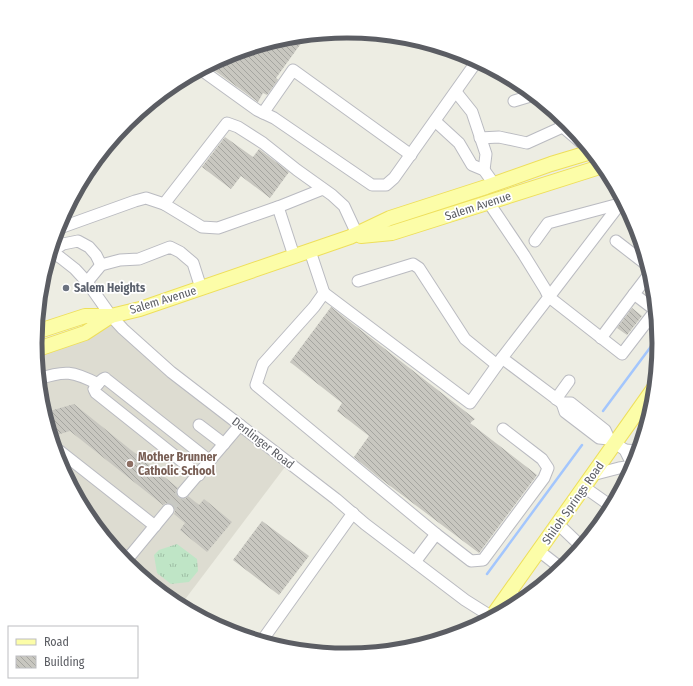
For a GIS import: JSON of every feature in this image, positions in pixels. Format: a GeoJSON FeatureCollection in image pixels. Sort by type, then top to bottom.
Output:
{"type":"FeatureCollection","features":[{"type":"Feature","properties":{"kind":"main road","name":"Salem Avenue"},"geometry":{"type":"LineString","coordinates":[[42,330],[85,316],[111,316],[140,309],[354,236],[390,218],[585,154]]}},
{"type":"Feature","properties":{"kind":"main road","name":"Salem Avenue"},"geometry":{"type":"LineString","coordinates":[[354,236],[392,233],[596,168]]}},
{"type":"Feature","properties":{"kind":"main road"},"geometry":{"type":"LineString","coordinates":[[399,231],[426,211],[476,194],[494,184]]}},
{"type":"Feature","properties":{"kind":"main road","name":"Salem Avenue"},"geometry":{"type":"LineString","coordinates":[[42,347],[85,332],[111,316]]}},
{"type":"Feature","properties":{"kind":"main road","name":"Shiloh Springs Road"},"geometry":{"type":"LineString","coordinates":[[499,607],[647,399]]}},
{"type":"Feature","properties":{"kind":"street"},"geometry":{"type":"LineString","coordinates":[[205,73],[257,110],[274,118],[372,185],[386,185],[394,178],[474,66]]}},
{"type":"Feature","properties":{"kind":"street"},"geometry":{"type":"LineString","coordinates":[[263,113],[293,70],[411,154]]}},
{"type":"Feature","properties":{"kind":"street"},"geometry":{"type":"LineString","coordinates":[[456,92],[472,112],[486,154],[484,170]]}},
{"type":"Feature","properties":{"kind":"street"},"geometry":{"type":"LineString","coordinates":[[514,101],[527,97]]}},
{"type":"Feature","properties":{"kind":"street"},"geometry":{"type":"LineString","coordinates":[[435,121],[459,143],[472,165],[484,170],[494,184]]}},
{"type":"Feature","properties":{"kind":"street"},"geometry":{"type":"LineString","coordinates":[[164,204],[227,123],[238,127],[263,143],[322,189],[332,195],[344,206],[354,236]]}},
{"type":"Feature","properties":{"kind":"street"},"geometry":{"type":"LineString","coordinates":[[480,138],[499,137],[527,143],[558,123]]}},
{"type":"Feature","properties":{"kind":"street"},"geometry":{"type":"LineString","coordinates":[[65,226],[146,198],[164,204],[202,227],[218,228],[278,207],[322,189]]}},
{"type":"Feature","properties":{"kind":"street"},"geometry":{"type":"LineString","coordinates":[[489,203],[530,248],[549,297],[622,354],[650,316]]}},
{"type":"Feature","properties":{"kind":"street"},"geometry":{"type":"LineString","coordinates":[[530,248],[548,223],[618,204]]}},
{"type":"Feature","properties":{"kind":"street"},"geometry":{"type":"LineString","coordinates":[[278,207],[294,256]]}},
{"type":"Feature","properties":{"kind":"street"},"geometry":{"type":"LineString","coordinates":[[310,251],[324,293],[470,403],[549,297],[619,207]]}},
{"type":"Feature","properties":{"kind":"street"},"geometry":{"type":"LineString","coordinates":[[57,247],[63,244],[78,241],[89,247],[96,255],[101,265]]}},
{"type":"Feature","properties":{"kind":"street"},"geometry":{"type":"LineString","coordinates":[[616,241],[639,259]]}},
{"type":"Feature","properties":{"kind":"street"},"geometry":{"type":"LineString","coordinates":[[87,282],[101,265],[120,260],[139,259],[170,247],[180,252],[193,263],[201,288]]}},
{"type":"Feature","properties":{"kind":"street","name":"Denlinger Road"},"geometry":{"type":"LineString","coordinates":[[55,254],[75,269],[87,282],[111,316],[123,329],[165,367],[336,499],[365,524],[465,600],[486,614]]}},
{"type":"Feature","properties":{"kind":"street"},"geometry":{"type":"LineString","coordinates":[[358,281],[413,264],[419,268],[465,339],[559,401],[571,403],[605,430],[628,459]]}},
{"type":"Feature","properties":{"kind":"street"},"geometry":{"type":"LineString","coordinates":[[602,338],[645,279]]}},
{"type":"Feature","properties":{"kind":"street"},"geometry":{"type":"LineString","coordinates":[[324,293],[314,307],[263,364],[256,384],[436,534],[471,561],[483,560],[544,478],[548,468],[542,458],[503,429]]}},
{"type":"Feature","properties":{"kind":"street"},"geometry":{"type":"LineString","coordinates":[[634,294],[649,306]]}},
{"type":"Feature","properties":{"kind":"street"},"geometry":{"type":"LineString","coordinates":[[43,377],[70,373],[82,376],[98,384]]}},
{"type":"Feature","properties":{"kind":"street"},"geometry":{"type":"LineString","coordinates":[[198,475],[96,393],[94,389],[102,379],[106,379],[210,460]]}},
{"type":"Feature","properties":{"kind":"street"},"geometry":{"type":"LineString","coordinates":[[559,401],[569,381]]}},
{"type":"Feature","properties":{"kind":"street"},"geometry":{"type":"LineString","coordinates":[[199,425],[224,444]]}},
{"type":"Feature","properties":{"kind":"street"},"geometry":{"type":"LineString","coordinates":[[183,492],[240,425]]}},
{"type":"Feature","properties":{"kind":"street"},"geometry":{"type":"LineString","coordinates":[[616,444],[632,449]]}},
{"type":"Feature","properties":{"kind":"street"},"geometry":{"type":"LineString","coordinates":[[62,453],[154,526]]}},
{"type":"Feature","properties":{"kind":"street"},"geometry":{"type":"LineString","coordinates":[[592,475],[625,467]]}},
{"type":"Feature","properties":{"kind":"street"},"geometry":{"type":"LineString","coordinates":[[584,487],[606,503]]}},
{"type":"Feature","properties":{"kind":"street"},"geometry":{"type":"LineString","coordinates":[[129,557],[168,510]]}},
{"type":"Feature","properties":{"kind":"street"},"geometry":{"type":"LineString","coordinates":[[265,637],[353,513]]}},
{"type":"Feature","properties":{"kind":"street"},"geometry":{"type":"LineString","coordinates":[[558,524],[577,542]]}},
{"type":"Feature","properties":{"kind":"street"},"geometry":{"type":"LineString","coordinates":[[415,562],[436,534]]}},
{"type":"Feature","properties":{"kind":"street"},"geometry":{"type":"LineString","coordinates":[[539,551],[555,565]]}},
{"type":"Feature","properties":{"kind":"street"},"geometry":{"type":"LineString","coordinates":[[509,592],[516,597]]}},
{"type":"Feature","properties":{"kind":"shaded area"},"geometry":{"type":"Polygon","coordinates":[[[111,316],[288,463],[184,601],[161,585],[131,559],[105,529],[82,495],[65,460],[52,422],[44,383],[42,347],[111,316]]]}},
{"type":"Feature","properties":{"kind":"green space"},"geometry":{"type":"Polygon","coordinates":[[[177,544],[197,559],[198,571],[189,582],[171,584],[157,573],[154,555],[159,550],[177,544]]]}},
{"type":"Feature","properties":{"kind":"building"},"geometry":{"type":"Polygon","coordinates":[[[302,42],[276,78],[278,80],[267,95],[263,93],[258,102],[212,69],[248,54],[268,48],[302,42]]]}},
{"type":"Feature","properties":{"kind":"building"},"geometry":{"type":"Polygon","coordinates":[[[225,137],[253,157],[259,149],[289,172],[270,198],[241,176],[231,189],[202,167],[225,137]]]}},
{"type":"Feature","properties":{"kind":"building"},"geometry":{"type":"Polygon","coordinates":[[[331,307],[475,419],[470,423],[537,475],[479,553],[354,457],[369,436],[337,411],[342,403],[290,362],[331,307]]]}},
{"type":"Feature","properties":{"kind":"building"},"geometry":{"type":"Polygon","coordinates":[[[632,308],[642,316],[627,335],[617,328],[632,308]]]}},
{"type":"Feature","properties":{"kind":"building","name":"Mother Brunner Catholic School"},"geometry":{"type":"Polygon","coordinates":[[[74,404],[178,488],[176,490],[176,494],[179,498],[185,499],[188,496],[199,505],[204,499],[232,522],[207,552],[180,530],[185,523],[174,514],[175,508],[172,504],[166,503],[163,505],[70,431],[56,435],[49,411],[74,404]]]}},
{"type":"Feature","properties":{"kind":"building"},"geometry":{"type":"Polygon","coordinates":[[[262,521],[309,556],[279,595],[233,560],[262,521]]]}},
{"type":"Feature","properties":{"kind":"waterway"},"geometry":{"type":"LineString","coordinates":[[603,411],[652,345]]}},
{"type":"Feature","properties":{"kind":"waterway"},"geometry":{"type":"LineString","coordinates":[[487,574],[582,445]]}},
{"type":"Feature","properties":{"kind":"tunnel"},"geometry":{"type":"LineString","coordinates":[[168,510],[183,492]]}},
{"type":"Feature","properties":{"kind":"place","name":"Salem Heights"},"geometry":{"type":"Point","coordinates":[66,288]}},
{"type":"Feature","properties":{"kind":"place","name":"Mother Brunner Catholic School"},"geometry":{"type":"Point","coordinates":[130,464]}}]}
